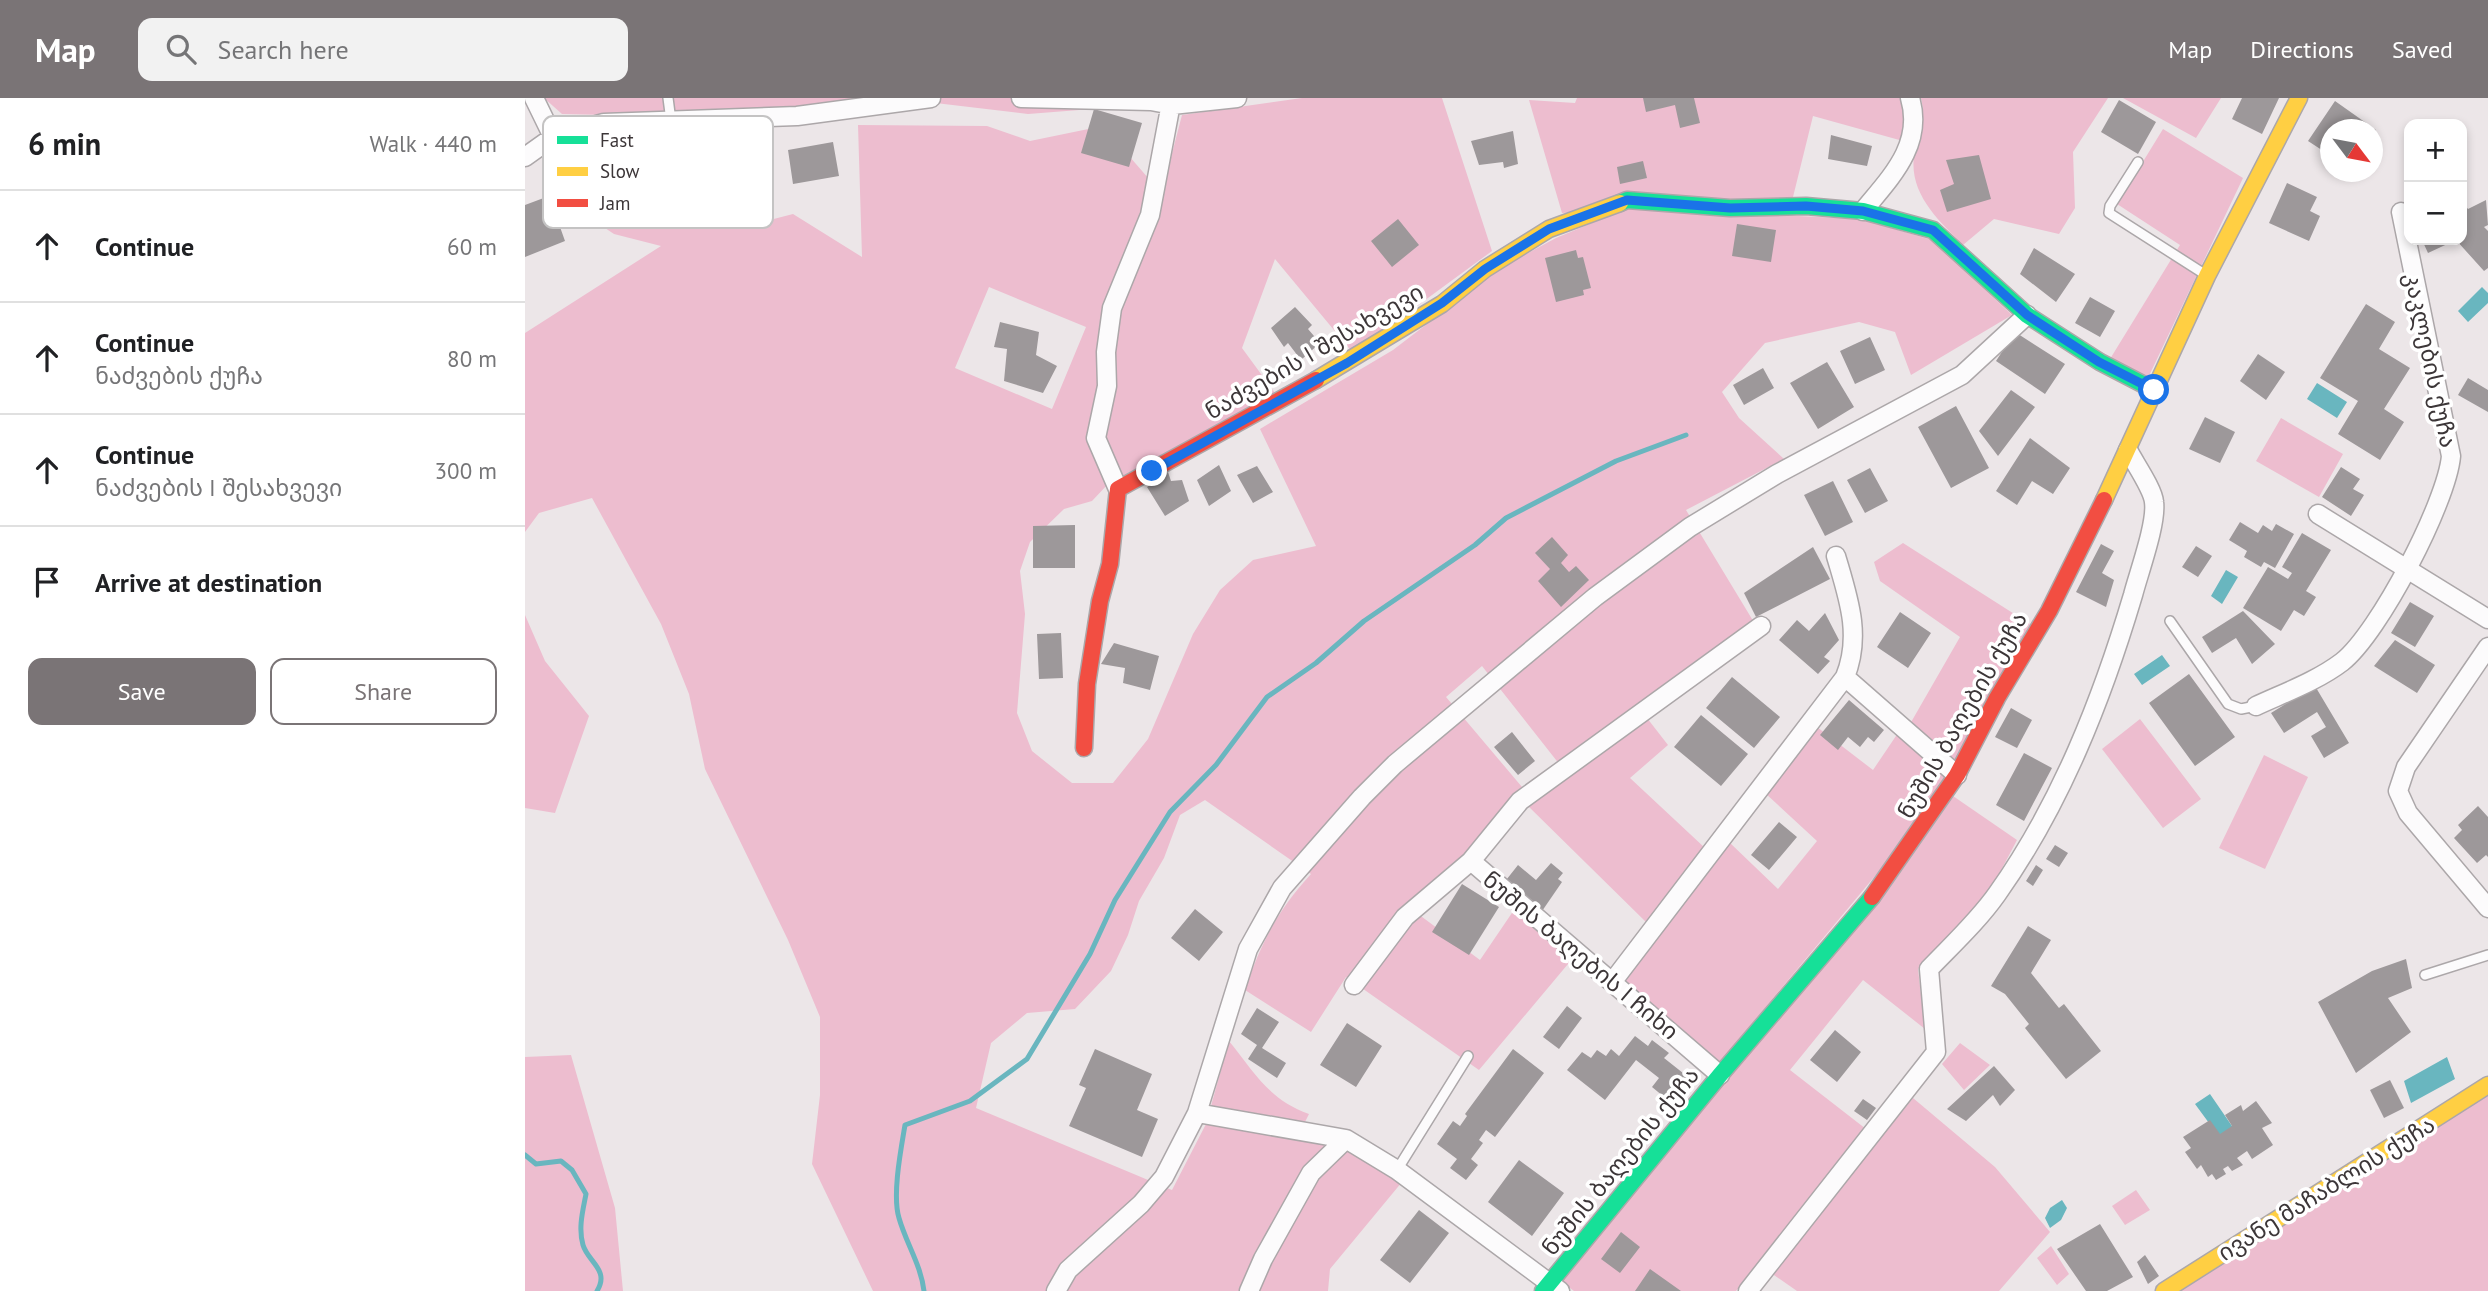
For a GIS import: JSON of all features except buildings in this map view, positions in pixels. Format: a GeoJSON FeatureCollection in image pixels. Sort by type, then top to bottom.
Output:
{"type":"FeatureCollection","features":[{"type":"Feature","properties":{"kind":"street"},"geometry":{"type":"LineString","coordinates":[[534,98],[543,116]]}},
{"type":"Feature","properties":{"kind":"street"},"geometry":{"type":"LineString","coordinates":[[773,117],[931,98]]}},
{"type":"Feature","properties":{"kind":"street"},"geometry":{"type":"LineString","coordinates":[[1021,98],[1151,101],[1237,98]]}},
{"type":"Feature","properties":{"kind":"street"},"geometry":{"type":"LineString","coordinates":[[1863,211],[1908,152],[1914,132],[1914,111],[1910,98]]}},
{"type":"Feature","properties":{"kind":"street","name":"ნუშის ბაღების ქუჩა"},"geometry":{"type":"LineString","coordinates":[[1551,1288],[1720,1075],[1868,903],[1919,835],[1957,775],[1997,698],[2049,611],[2184,332],[2207,276],[2299,98]]}},
{"type":"Feature","properties":{"kind":"street"},"geometry":{"type":"LineString","coordinates":[[1084,748],[1087,684],[1100,601],[1110,564],[1118,489],[1096,438],[1107,386],[1109,324],[1112,308],[1150,215],[1172,101]]}},
{"type":"Feature","properties":{"kind":"street"},"geometry":{"type":"LineString","coordinates":[[525,157],[543,144]]}},
{"type":"Feature","properties":{"kind":"street","name":"ნაძვების I შესახვევი"},"geometry":{"type":"LineString","coordinates":[[1118,489],[1347,363],[1442,303],[1485,269],[1549,229],[1627,200],[1730,208],[1806,206],[1863,211],[1933,230],[2027,315],[2099,362],[2154,390]]}},
{"type":"Feature","properties":{"kind":"street","name":"კაკლების ქუჩა"},"geometry":{"type":"LineString","coordinates":[[2256,706],[2342,662],[2366,635],[2405,569],[2441,499],[2448,479],[2451,456],[2401,212]]}},
{"type":"Feature","properties":{"kind":"street"},"geometry":{"type":"LineString","coordinates":[[1056,1291],[1067,1270],[1141,1204],[1164,1177],[1197,1114],[1248,949],[1282,888],[1387,772],[1595,597],[1690,527],[1777,474],[1962,374],[2027,315]]}},
{"type":"Feature","properties":{"kind":"street"},"geometry":{"type":"LineString","coordinates":[[1748,1291],[1936,1052],[1929,969],[1997,894],[2032,836],[2087,730],[2103,691],[2128,611],[2146,550],[2155,501],[2128,450]]}},
{"type":"Feature","properties":{"kind":"street"},"geometry":{"type":"LineString","coordinates":[[2318,514],[2488,619]]}},
{"type":"Feature","properties":{"kind":"street"},"geometry":{"type":"LineString","coordinates":[[1613,981],[1845,677],[1854,654],[1853,629],[1836,556]]}},
{"type":"Feature","properties":{"kind":"street","name":"ნუშის ბაღების I ჩიხი"},"geometry":{"type":"LineString","coordinates":[[1720,1075],[1471,861],[1520,801],[1761,626]]}},
{"type":"Feature","properties":{"kind":"street"},"geometry":{"type":"LineString","coordinates":[[2488,647],[2406,767],[2399,791],[2408,813],[2488,908]]}},
{"type":"Feature","properties":{"kind":"street"},"geometry":{"type":"LineString","coordinates":[[1845,677],[1957,775]]}},
{"type":"Feature","properties":{"kind":"street"},"geometry":{"type":"LineString","coordinates":[[1354,985],[1405,917],[1471,861]]}},
{"type":"Feature","properties":{"kind":"street","name":"ივანე მაჩაბლის ქუჩა"},"geometry":{"type":"LineString","coordinates":[[2164,1291],[2488,1084]]}},
{"type":"Feature","properties":{"kind":"street"},"geometry":{"type":"LineString","coordinates":[[1197,1114],[1346,1139],[1398,1170],[1551,1288]]}},
{"type":"Feature","properties":{"kind":"street"},"geometry":{"type":"LineString","coordinates":[[1249,1291],[1263,1259],[1311,1174],[1346,1139]]}},
{"type":"Feature","properties":{"kind":"lane"},"geometry":{"type":"LineString","coordinates":[[668,98],[670,116]]}},
{"type":"Feature","properties":{"kind":"lane"},"geometry":{"type":"LineString","coordinates":[[2139,162],[2110,206],[2109,213],[2207,276]]}},
{"type":"Feature","properties":{"kind":"lane"},"geometry":{"type":"LineString","coordinates":[[2170,621],[2228,704],[2241,709],[2256,706]]}},
{"type":"Feature","properties":{"kind":"lane"},"geometry":{"type":"LineString","coordinates":[[2425,975],[2488,955]]}},
{"type":"Feature","properties":{"kind":"lane"},"geometry":{"type":"LineString","coordinates":[[1398,1170],[1468,1056]]}},
{"type":"Feature","properties":{"kind":"shaded area"},"geometry":{"type":"Polygon","coordinates":[[[544,98],[1164,98],[1156,104],[1028,114],[927,102],[609,115],[562,114],[544,98]]]}},
{"type":"Feature","properties":{"kind":"shaded area"},"geometry":{"type":"Polygon","coordinates":[[[1302,98],[1442,98],[1492,251],[1353,353],[1275,259],[1242,348],[1275,393],[1119,478],[1101,433],[1116,313],[1155,219],[1182,115],[1302,98]]]}},
{"type":"Feature","properties":{"kind":"shaded area"},"geometry":{"type":"Polygon","coordinates":[[[1577,98],[1901,98],[1906,125],[1903,141],[1813,116],[1793,197],[1562,213],[1529,100],[1575,103],[1577,98]]]}},
{"type":"Feature","properties":{"kind":"shaded area"},"geometry":{"type":"Polygon","coordinates":[[[1921,98],[2108,98],[2073,152],[2075,208],[2059,234],[1994,219],[1963,245],[1926,204],[1915,179],[1913,165],[1923,119],[1921,98]]]}},
{"type":"Feature","properties":{"kind":"shaded area"},"geometry":{"type":"Polygon","coordinates":[[[2123,98],[2221,98],[2196,138],[2123,98]]]}},
{"type":"Feature","properties":{"kind":"shaded area"},"geometry":{"type":"Polygon","coordinates":[[[858,125],[987,126],[1030,141],[1103,126],[1149,179],[1145,214],[1112,289],[1101,388],[1090,441],[1109,483],[1092,501],[1064,509],[1030,542],[1020,571],[1025,614],[1017,713],[1032,751],[1072,783],[1113,783],[1148,739],[1193,634],[1220,590],[1253,560],[1316,546],[1260,429],[1393,350],[1500,268],[1556,238],[1628,208],[1860,219],[1932,240],[2012,315],[1911,375],[1895,332],[1859,322],[1765,343],[1722,392],[1739,418],[1784,459],[1686,510],[1755,624],[1560,765],[1482,666],[1446,697],[1522,787],[1464,856],[1406,905],[1480,960],[1516,907],[1573,958],[1479,1070],[1346,977],[1311,1032],[1245,990],[1271,928],[1311,874],[1205,800],[1180,815],[1164,858],[1139,901],[1128,935],[1111,971],[1075,1009],[1027,1013],[991,1043],[976,1108],[1172,1190],[1206,1124],[1229,1041],[1263,1084],[1283,1101],[1309,1114],[1299,1134],[1345,1147],[1402,1182],[1330,1269],[1328,1291],[873,1291],[812,1164],[820,1095],[820,1017],[788,940],[705,769],[689,694],[661,624],[592,498],[539,513],[525,532],[525,333],[661,246],[614,234],[605,228],[773,228],[773,219],[793,214],[862,257],[858,125]],[[989,287],[955,368],[1052,409],[1086,327],[989,287]]]}},
{"type":"Feature","properties":{"kind":"shaded area"},"geometry":{"type":"Polygon","coordinates":[[[2163,129],[2243,178],[2147,380],[2110,359],[2180,245],[2117,204],[2163,129]]]}},
{"type":"Feature","properties":{"kind":"shaded area"},"geometry":{"type":"Polygon","coordinates":[[[2281,418],[2343,454],[2319,497],[2256,461],[2281,418]]]}},
{"type":"Feature","properties":{"kind":"shaded area"},"geometry":{"type":"Polygon","coordinates":[[[1903,543],[2030,624],[1954,766],[1910,724],[1960,637],[1880,581],[1874,562],[1903,543]]]}},
{"type":"Feature","properties":{"kind":"shaded area"},"geometry":{"type":"Polygon","coordinates":[[[525,615],[545,661],[589,716],[555,813],[525,808],[525,615]]]}},
{"type":"Feature","properties":{"kind":"shaded area"},"geometry":{"type":"Polygon","coordinates":[[[1647,718],[1668,745],[1630,778],[1705,848],[1648,924],[1526,804],[1647,718]]]}},
{"type":"Feature","properties":{"kind":"shaded area"},"geometry":{"type":"Polygon","coordinates":[[[2140,719],[2201,799],[2163,828],[2102,749],[2140,719]]]}},
{"type":"Feature","properties":{"kind":"shaded area"},"geometry":{"type":"Polygon","coordinates":[[[1817,727],[1873,770],[1898,733],[1949,777],[1910,834],[1719,1063],[1623,982],[1729,842],[1778,889],[1817,841],[1765,793],[1817,727]]]}},
{"type":"Feature","properties":{"kind":"shaded area"},"geometry":{"type":"Polygon","coordinates":[[[2264,755],[2308,777],[2265,869],[2219,848],[2264,755]]]}},
{"type":"Feature","properties":{"kind":"shaded area"},"geometry":{"type":"Polygon","coordinates":[[[1953,796],[2017,840],[1989,893],[1918,969],[1925,1029],[1863,980],[1790,1070],[1866,1129],[1736,1291],[1574,1291],[1559,1280],[1953,796]]]}},
{"type":"Feature","properties":{"kind":"shaded area"},"geometry":{"type":"Polygon","coordinates":[[[1960,1043],[1990,1065],[1964,1090],[1942,1064],[1960,1043]]]}},
{"type":"Feature","properties":{"kind":"shaded area"},"geometry":{"type":"Polygon","coordinates":[[[571,1055],[615,1208],[623,1291],[525,1291],[525,1057],[571,1055]]]}},
{"type":"Feature","properties":{"kind":"shaded area"},"geometry":{"type":"Polygon","coordinates":[[[2488,1094],[2488,1291],[2178,1291],[2488,1094]]]}},
{"type":"Feature","properties":{"kind":"shaded area"},"geometry":{"type":"Polygon","coordinates":[[[1913,1098],[1995,1167],[2050,1232],[1999,1291],[1797,1291],[1771,1273],[1913,1098]]]}},
{"type":"Feature","properties":{"kind":"shaded area"},"geometry":{"type":"Polygon","coordinates":[[[2136,1190],[2150,1210],[2125,1225],[2112,1206],[2136,1190]]]}},
{"type":"Feature","properties":{"kind":"shaded area"},"geometry":{"type":"Polygon","coordinates":[[[2051,1246],[2069,1274],[2057,1285],[2037,1258],[2051,1246]]]}},
{"type":"Feature","properties":{"kind":"water"},"geometry":{"type":"Polygon","coordinates":[[[2482,287],[2488,293],[2488,303],[2468,322],[2458,311],[2482,287]]]}},
{"type":"Feature","properties":{"kind":"water"},"geometry":{"type":"Polygon","coordinates":[[[2317,383],[2347,402],[2337,418],[2307,399],[2317,383]]]}},
{"type":"Feature","properties":{"kind":"water"},"geometry":{"type":"Polygon","coordinates":[[[2226,570],[2238,577],[2222,604],[2211,596],[2226,570]]]}},
{"type":"Feature","properties":{"kind":"water"},"geometry":{"type":"Polygon","coordinates":[[[2162,655],[2170,666],[2142,685],[2134,674],[2162,655]]]}},
{"type":"Feature","properties":{"kind":"water"},"geometry":{"type":"Polygon","coordinates":[[[2447,1057],[2455,1079],[2411,1103],[2404,1081],[2447,1057]]]}},
{"type":"Feature","properties":{"kind":"water"},"geometry":{"type":"Polygon","coordinates":[[[2210,1094],[2234,1129],[2220,1138],[2195,1104],[2210,1094]]]}},
{"type":"Feature","properties":{"kind":"water"},"geometry":{"type":"Polygon","coordinates":[[[2062,1200],[2067,1208],[2061,1220],[2050,1228],[2045,1218],[2050,1208],[2062,1200]]]}},
{"type":"Feature","properties":{"kind":"waterway"},"geometry":{"type":"LineString","coordinates":[[924,1291],[897,1208],[898,1172],[905,1125],[970,1101],[1027,1059],[1090,954],[1115,900],[1170,812],[1216,765],[1267,697],[1316,663],[1364,621],[1475,545],[1506,518],[1616,461],[1686,435]]}},
{"type":"Feature","properties":{"kind":"waterway"},"geometry":{"type":"LineString","coordinates":[[525,1155],[536,1164],[561,1161],[572,1170],[586,1194],[581,1232],[583,1245],[600,1272],[597,1291]]}},
{"type":"Feature","properties":{"kind":"traffic: fast"},"geometry":{"type":"LineString","coordinates":[[1620,203],[1627,200],[1730,208],[1806,206],[1863,211],[1933,230],[2027,315],[2100,362],[2154,390]]}},
{"type":"Feature","properties":{"kind":"traffic: fast"},"geometry":{"type":"LineString","coordinates":[[1543,1291],[1720,1075],[1872,897]]}},
{"type":"Feature","properties":{"kind":"traffic: slow"},"geometry":{"type":"LineString","coordinates":[[2104,500],[2207,276],[2299,98]]}},
{"type":"Feature","properties":{"kind":"traffic: slow"},"geometry":{"type":"LineString","coordinates":[[1316,380],[1442,304],[1485,269],[1549,229],[1620,203]]}},
{"type":"Feature","properties":{"kind":"traffic: slow"},"geometry":{"type":"LineString","coordinates":[[2164,1291],[2488,1085]]}},
{"type":"Feature","properties":{"kind":"traffic: jam"},"geometry":{"type":"LineString","coordinates":[[1084,748],[1087,684],[1100,601],[1110,564],[1118,489],[1316,380]]}},
{"type":"Feature","properties":{"kind":"traffic: jam"},"geometry":{"type":"LineString","coordinates":[[1872,897],[1957,775],[1997,698],[2049,611],[2104,500]]}},
{"type":"Feature","properties":{"kind":"route"},"geometry":{"type":"LineString","coordinates":[[1152,471],[1347,363],[1395,330],[1442,303],[1485,269],[1549,229],[1627,200],[1730,208],[1806,206],[1863,211],[1933,230],[2027,315],[2099,362],[2154,390]]}}]}
